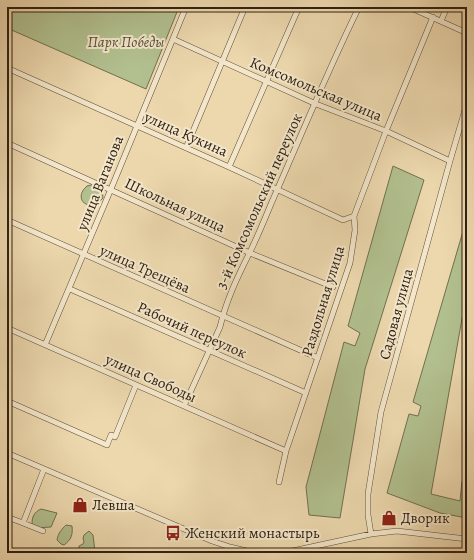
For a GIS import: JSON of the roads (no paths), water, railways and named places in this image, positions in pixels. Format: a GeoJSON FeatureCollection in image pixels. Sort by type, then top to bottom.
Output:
{"type":"FeatureCollection","features":[{"type":"Feature","properties":{"kind":"street","name":"улица Ваганова"},"geometry":{"type":"LineString","coordinates":[[45,345],[70,289],[186,7]]}},
{"type":"Feature","properties":{"kind":"street"},"geometry":{"type":"LineString","coordinates":[[186,148],[245,7]]}},
{"type":"Feature","properties":{"kind":"street"},"geometry":{"type":"LineString","coordinates":[[229,167],[299,7]]}},
{"type":"Feature","properties":{"kind":"street","name":"3-й Комсомольский переулок"},"geometry":{"type":"LineString","coordinates":[[184,406],[220,327],[222,316],[234,283],[250,253],[316,104],[338,49],[359,7]]}},
{"type":"Feature","properties":{"kind":"street"},"geometry":{"type":"LineString","coordinates":[[409,7],[467,33]]}},
{"type":"Feature","properties":{"kind":"street"},"geometry":{"type":"LineString","coordinates":[[441,21],[447,7]]}},
{"type":"Feature","properties":{"kind":"street","name":"Раздольная улица"},"geometry":{"type":"LineString","coordinates":[[279,482],[286,450],[350,263],[355,230],[354,216],[386,132],[433,17]]}},
{"type":"Feature","properties":{"kind":"street","name":"Комсомольская улица"},"geometry":{"type":"LineString","coordinates":[[173,39],[316,104],[386,132],[450,162]]}},
{"type":"Feature","properties":{"kind":"street","name":"улица Кукина"},"geometry":{"type":"LineString","coordinates":[[8,70],[137,125],[343,220],[354,216]]}},
{"type":"Feature","properties":{"kind":"street","name":"Садовая улица"},"geometry":{"type":"LineString","coordinates":[[371,534],[368,514],[368,494],[381,412],[467,104]]}},
{"type":"Feature","properties":{"kind":"street","name":"Школьная улица"},"geometry":{"type":"LineString","coordinates":[[7,143],[250,253],[333,287]]}},
{"type":"Feature","properties":{"kind":"street","name":"улица Трещёва"},"geometry":{"type":"LineString","coordinates":[[7,220],[318,358]]}},
{"type":"Feature","properties":{"kind":"street","name":"Рабочий переулок"},"geometry":{"type":"LineString","coordinates":[[70,289],[306,393]]}},
{"type":"Feature","properties":{"kind":"street","name":"улица Свободы"},"geometry":{"type":"LineString","coordinates":[[7,328],[286,450]]}},
{"type":"Feature","properties":{"kind":"street"},"geometry":{"type":"LineString","coordinates":[[7,402],[107,445],[111,435],[115,437],[136,385]]}},
{"type":"Feature","properties":{"kind":"street"},"geometry":{"type":"LineString","coordinates":[[7,453],[212,541],[255,553]]}},
{"type":"Feature","properties":{"kind":"street"},"geometry":{"type":"LineString","coordinates":[[23,523],[44,469]]}},
{"type":"Feature","properties":{"kind":"street"},"geometry":{"type":"LineString","coordinates":[[7,517],[43,531]]}},
{"type":"Feature","properties":{"kind":"street"},"geometry":{"type":"LineString","coordinates":[[285,553],[371,534],[397,532],[467,539]]}},
{"type":"Feature","properties":{"kind":"place","name":"Левша"},"geometry":{"type":"Point","coordinates":[80,505]}},
{"type":"Feature","properties":{"kind":"place","name":"Дворик"},"geometry":{"type":"Point","coordinates":[389,518]}},
{"type":"Feature","properties":{"kind":"place","name":"Женский монастырь"},"geometry":{"type":"Point","coordinates":[173,533]}},
{"type":"Feature","properties":{"kind":"park label","name":"Парк Победы"},"geometry":{"type":"Point","coordinates":[126,42]}}]}
